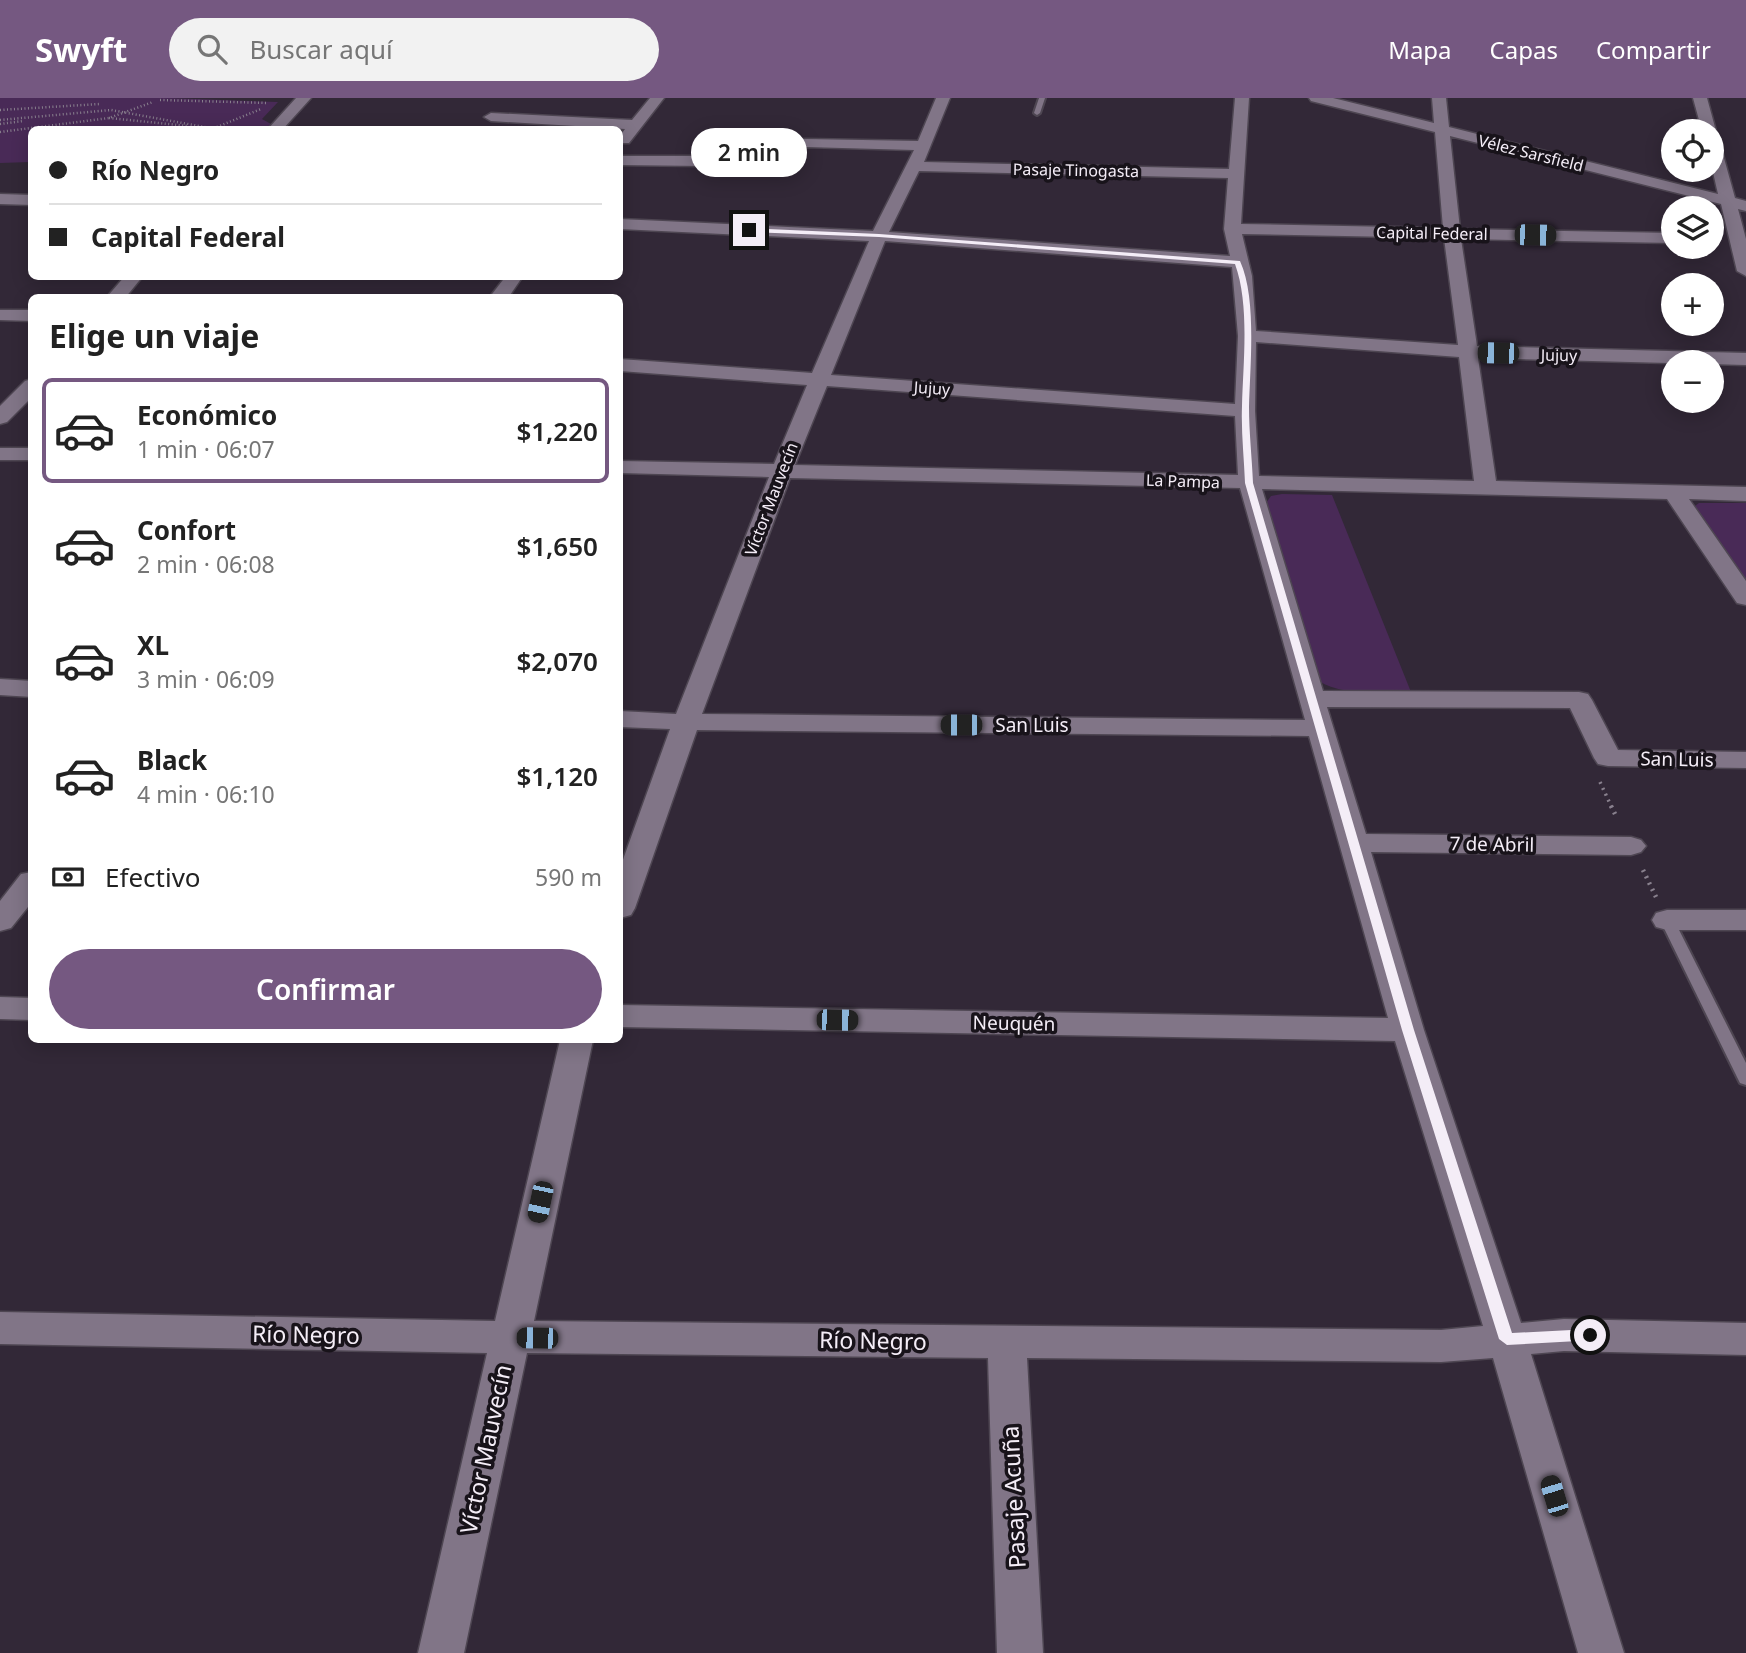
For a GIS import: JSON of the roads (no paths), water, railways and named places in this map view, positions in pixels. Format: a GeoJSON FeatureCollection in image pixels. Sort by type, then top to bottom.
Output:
{"type":"FeatureCollection","features":[{"type":"Feature","properties":{"kind":"street"},"geometry":{"type":"LineString","coordinates":[[278,126],[304,98]]}},
{"type":"Feature","properties":{"kind":"street"},"geometry":{"type":"LineString","coordinates":[[623,142],[657,98]]}},
{"type":"Feature","properties":{"kind":"street","name":"Víctor Mauvecín"},"geometry":{"type":"LineString","coordinates":[[623,900],[686,722],[782,470],[879,236],[943,98]]}},
{"type":"Feature","properties":{"kind":"street"},"geometry":{"type":"LineString","coordinates":[[1242,98],[1232,229],[1243,276],[1247,336],[1245,411],[1249,483],[1408,1030],[1507,1339],[1601,1653]]}},
{"type":"Feature","properties":{"kind":"street","name":"Vélez Sarsfield"},"geometry":{"type":"LineString","coordinates":[[1316,98],[1746,206]]}},
{"type":"Feature","properties":{"kind":"street"},"geometry":{"type":"LineString","coordinates":[[1439,98],[1452,233],[1470,352],[1486,488]]}},
{"type":"Feature","properties":{"kind":"street"},"geometry":{"type":"LineString","coordinates":[[1700,98],[1706,119]]}},
{"type":"Feature","properties":{"kind":"street"},"geometry":{"type":"LineString","coordinates":[[481,126],[507,104]]}},
{"type":"Feature","properties":{"kind":"street"},"geometry":{"type":"LineString","coordinates":[[491,117],[635,125]]}},
{"type":"Feature","properties":{"kind":"street","name":"Pasaje Tinogasta"},"geometry":{"type":"LineString","coordinates":[[623,160],[704,161],[724,150],[806,143],[918,156],[1238,174]]}},
{"type":"Feature","properties":{"kind":"street"},"geometry":{"type":"LineString","coordinates":[[1723,182],[1746,271]]}},
{"type":"Feature","properties":{"kind":"street"},"geometry":{"type":"LineString","coordinates":[[0,200],[28,200]]}},
{"type":"Feature","properties":{"kind":"street"},"geometry":{"type":"LineString","coordinates":[[623,224],[879,236],[1238,262]]}},
{"type":"Feature","properties":{"kind":"street","name":"Capital Federal"},"geometry":{"type":"LineString","coordinates":[[1232,229],[1661,238]]}},
{"type":"Feature","properties":{"kind":"street"},"geometry":{"type":"LineString","coordinates":[[119,294],[131,280]]}},
{"type":"Feature","properties":{"kind":"street"},"geometry":{"type":"LineString","coordinates":[[501,294],[512,280]]}},
{"type":"Feature","properties":{"kind":"street"},"geometry":{"type":"LineString","coordinates":[[0,315],[28,316]]}},
{"type":"Feature","properties":{"kind":"street","name":"Jujuy"},"geometry":{"type":"LineString","coordinates":[[1247,336],[1470,352],[1746,359]]}},
{"type":"Feature","properties":{"kind":"street","name":"Jujuy"},"geometry":{"type":"LineString","coordinates":[[623,365],[1245,411]]}},
{"type":"Feature","properties":{"kind":"street"},"geometry":{"type":"LineString","coordinates":[[0,418],[28,389]]}},
{"type":"Feature","properties":{"kind":"street"},"geometry":{"type":"LineString","coordinates":[[0,454],[28,454]]}},
{"type":"Feature","properties":{"kind":"street","name":"La Pampa"},"geometry":{"type":"LineString","coordinates":[[623,467],[1746,494]]}},
{"type":"Feature","properties":{"kind":"street"},"geometry":{"type":"LineString","coordinates":[[1673,492],[1746,597]]}},
{"type":"Feature","properties":{"kind":"street"},"geometry":{"type":"LineString","coordinates":[[0,687],[28,689]]}},
{"type":"Feature","properties":{"kind":"street","name":"San Luis"},"geometry":{"type":"LineString","coordinates":[[623,719],[686,722],[1314,713],[1579,701],[1608,758],[1746,760]]}},
{"type":"Feature","properties":{"kind":"street","name":"7 de Abril"},"geometry":{"type":"LineString","coordinates":[[1354,842],[1631,846]]}},
{"type":"Feature","properties":{"kind":"street"},"geometry":{"type":"LineString","coordinates":[[0,921],[28,886]]}},
{"type":"Feature","properties":{"kind":"street"},"geometry":{"type":"LineString","coordinates":[[1667,919],[1746,920]]}},
{"type":"Feature","properties":{"kind":"street"},"geometry":{"type":"LineString","coordinates":[[0,1009],[28,1009]]}},
{"type":"Feature","properties":{"kind":"street","name":"Neuquén"},"geometry":{"type":"LineString","coordinates":[[623,1016],[1408,1030]]}},
{"type":"Feature","properties":{"kind":"street","name":"Víctor Mauvecín"},"geometry":{"type":"LineString","coordinates":[[441,1653],[575,1043]]}},
{"type":"Feature","properties":{"kind":"street","name":"Río Negro"},"geometry":{"type":"LineString","coordinates":[[0,1328],[509,1337],[1441,1346],[1564,1335],[1746,1339]]}},
{"type":"Feature","properties":{"kind":"street","name":"Pasaje Acuña"},"geometry":{"type":"LineString","coordinates":[[1007,1342],[1020,1653]]}},
{"type":"Feature","properties":{"kind":"lane"},"geometry":{"type":"LineString","coordinates":[[1037,113],[1042,98]]}},
{"type":"Feature","properties":{"kind":"lane"},"geometry":{"type":"LineString","coordinates":[[1667,919],[1746,1079]]}}]}
